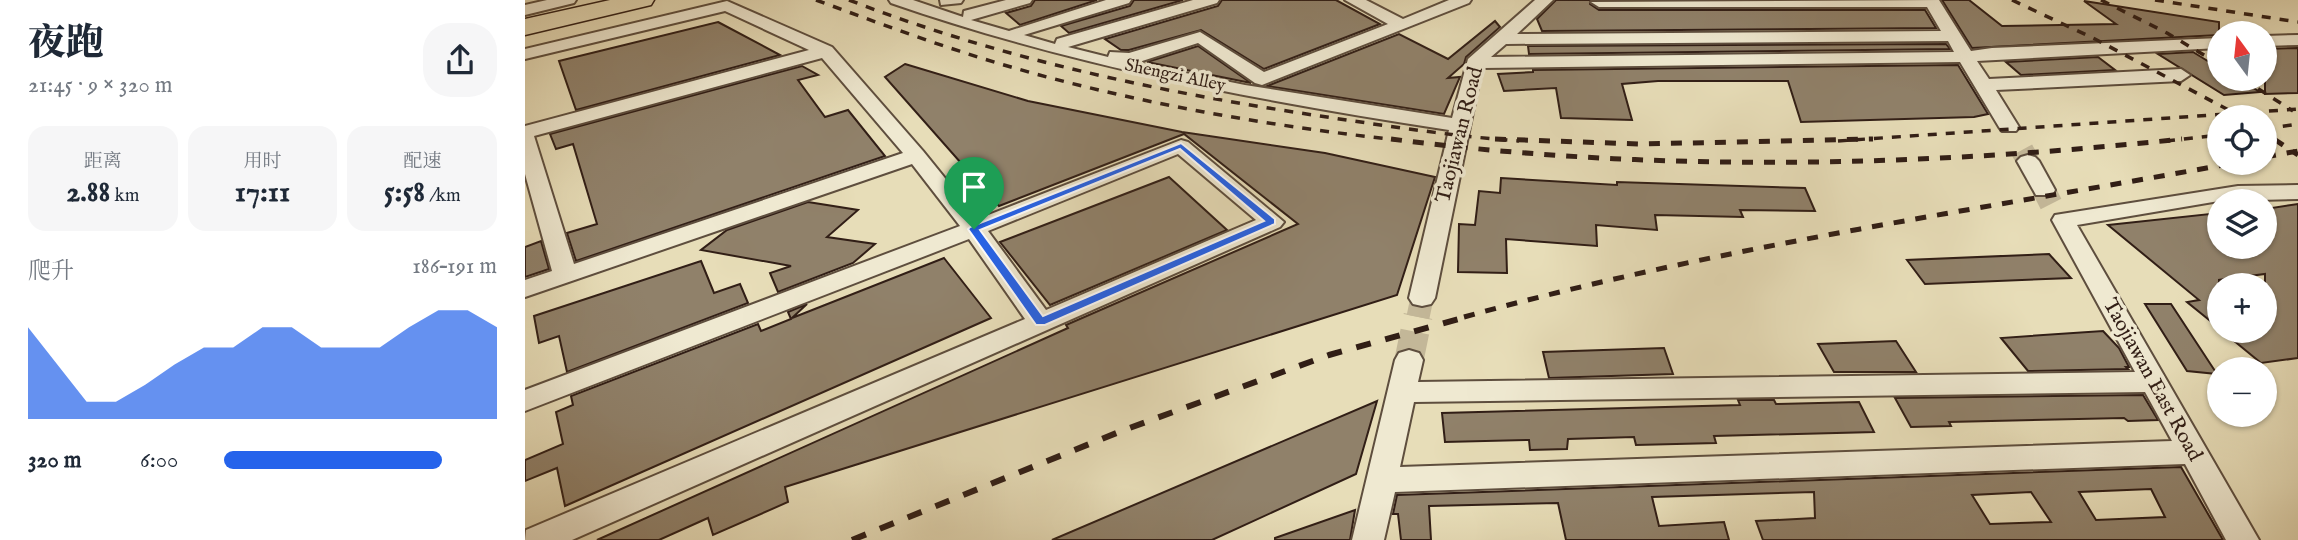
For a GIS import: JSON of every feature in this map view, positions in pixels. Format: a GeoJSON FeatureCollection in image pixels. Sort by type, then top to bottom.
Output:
{"type":"FeatureCollection","features":[{"type":"Feature","properties":{"kind":"highway"},"geometry":{"type":"LineString","coordinates":[[526,40],[595,0]]}},
{"type":"Feature","properties":{"kind":"highway"},"geometry":{"type":"LineString","coordinates":[[526,40],[642,0]]}},
{"type":"Feature","properties":{"kind":"street"},"geometry":{"type":"LineString","coordinates":[[525,10],[568,0]]}},
{"type":"Feature","properties":{"kind":"street"},"geometry":{"type":"LineString","coordinates":[[526,40],[684,0]]}},
{"type":"Feature","properties":{"kind":"street"},"geometry":{"type":"LineString","coordinates":[[690,0],[727,6],[826,51],[916,155],[1041,322]]}},
{"type":"Feature","properties":{"kind":"street","name":"Shengzi Alley"},"geometry":{"type":"LineString","coordinates":[[897,0],[1018,41],[1176,78],[1316,104],[1459,125]]}},
{"type":"Feature","properties":{"kind":"street"},"geometry":{"type":"LineString","coordinates":[[970,15],[1024,0]]}},
{"type":"Feature","properties":{"kind":"street"},"geometry":{"type":"LineString","coordinates":[[1017,32],[1123,0]]}},
{"type":"Feature","properties":{"kind":"street"},"geometry":{"type":"LineString","coordinates":[[1147,0],[1262,79],[1463,0]]}},
{"type":"Feature","properties":{"kind":"street"},"geometry":{"type":"LineString","coordinates":[[1063,43],[1211,0]]}},
{"type":"Feature","properties":{"kind":"street"},"geometry":{"type":"LineString","coordinates":[[1353,0],[1402,25]]}},
{"type":"Feature","properties":{"kind":"street","name":"Taojiawan Road"},"geometry":{"type":"LineString","coordinates":[[1423,298],[1474,62],[1545,0]]}},
{"type":"Feature","properties":{"kind":"street"},"geometry":{"type":"LineString","coordinates":[[948,1],[990,26],[1130,59],[1200,37]]}},
{"type":"Feature","properties":{"kind":"street"},"geometry":{"type":"LineString","coordinates":[[1599,2],[1931,1]]}},
{"type":"Feature","properties":{"kind":"street","name":"Taojiawan East Road"},"geometry":{"type":"LineString","coordinates":[[1931,1],[1985,85],[2243,540]]}},
{"type":"Feature","properties":{"kind":"street"},"geometry":{"type":"LineString","coordinates":[[526,40],[727,6]]}},
{"type":"Feature","properties":{"kind":"street"},"geometry":{"type":"LineString","coordinates":[[1501,39],[1954,36]]}},
{"type":"Feature","properties":{"kind":"street"},"geometry":{"type":"LineString","coordinates":[[2277,41],[2298,40]]}},
{"type":"Feature","properties":{"kind":"street"},"geometry":{"type":"LineString","coordinates":[[1474,62],[1967,57],[1992,53],[2207,44]]}},
{"type":"Feature","properties":{"kind":"street"},"geometry":{"type":"LineString","coordinates":[[565,274],[525,134],[826,51]]}},
{"type":"Feature","properties":{"kind":"street"},"geometry":{"type":"LineString","coordinates":[[1985,85],[2181,75]]}},
{"type":"Feature","properties":{"kind":"street"},"geometry":{"type":"LineString","coordinates":[[525,401],[974,229],[1181,146],[1272,222],[538,540]]}},
{"type":"Feature","properties":{"kind":"street"},"geometry":{"type":"LineString","coordinates":[[525,289],[916,155]]}},
{"type":"Feature","properties":{"kind":"street"},"geometry":{"type":"LineString","coordinates":[[2053,205],[2238,193],[2298,192]]}},
{"type":"Feature","properties":{"kind":"street"},"geometry":{"type":"LineString","coordinates":[[1368,540],[1409,360]]}},
{"type":"Feature","properties":{"kind":"street"},"geometry":{"type":"LineString","coordinates":[[1403,392],[2152,382]]}},
{"type":"Feature","properties":{"kind":"street"},"geometry":{"type":"LineString","coordinates":[[1382,480],[2193,452]]}},
{"type":"Feature","properties":{"kind":"building"},"geometry":{"type":"Polygon","coordinates":[[[1035,0],[1097,0],[1020,25],[1006,13],[1031,6],[1035,0]]]}},
{"type":"Feature","properties":{"kind":"building"},"geometry":{"type":"Polygon","coordinates":[[[1134,0],[1183,0],[1069,33],[1061,26],[1130,6],[1134,0]]]}},
{"type":"Feature","properties":{"kind":"building"},"geometry":{"type":"Polygon","coordinates":[[[1222,0],[1336,0],[1380,24],[1264,69],[1201,30],[1129,50],[1121,50],[1105,39],[1218,6],[1222,0]]]}},
{"type":"Feature","properties":{"kind":"building"},"geometry":{"type":"Polygon","coordinates":[[[1556,0],[1590,0],[1590,4],[1599,10],[1925,10],[1936,28],[1542,31],[1537,19],[1556,0]]]}},
{"type":"Feature","properties":{"kind":"building"},"geometry":{"type":"Polygon","coordinates":[[[1942,0],[1969,0],[2002,26],[2116,24],[2084,1],[2213,21],[2207,21],[2207,36],[1972,48],[1942,0]]]}},
{"type":"Feature","properties":{"kind":"building"},"geometry":{"type":"Polygon","coordinates":[[[1495,21],[1500,27],[1466,57],[1464,64],[1448,78],[1460,77],[1444,114],[1267,86],[1399,34],[1448,59],[1495,21]]]}},
{"type":"Feature","properties":{"kind":"building"},"geometry":{"type":"Polygon","coordinates":[[[718,22],[780,55],[576,110],[559,61],[718,22]]]}},
{"type":"Feature","properties":{"kind":"building"},"geometry":{"type":"Polygon","coordinates":[[[1946,44],[1950,49],[1529,54],[1528,46],[1946,44]]]}},
{"type":"Feature","properties":{"kind":"building"},"geometry":{"type":"Polygon","coordinates":[[[1198,46],[1251,83],[1147,62],[1198,46]]]}},
{"type":"Feature","properties":{"kind":"building"},"geometry":{"type":"Polygon","coordinates":[[[2298,48],[2298,93],[2265,94],[2265,91],[2277,91],[2277,49],[2298,48]]]}},
{"type":"Feature","properties":{"kind":"building"},"geometry":{"type":"Polygon","coordinates":[[[2193,52],[2207,61],[2207,84],[2158,54],[2193,52]]]}},
{"type":"Feature","properties":{"kind":"building"},"geometry":{"type":"Polygon","coordinates":[[[2098,57],[2115,70],[2021,75],[2006,62],[2098,57]]]}},
{"type":"Feature","properties":{"kind":"building"},"geometry":{"type":"Polygon","coordinates":[[[905,64],[1028,101],[1182,132],[1325,153],[1435,177],[1397,295],[785,487],[788,502],[713,535],[708,518],[659,540],[597,540],[1068,328],[1066,325],[1298,224],[1184,134],[999,206],[885,77],[905,64]]]}},
{"type":"Feature","properties":{"kind":"building"},"geometry":{"type":"Polygon","coordinates":[[[1958,65],[1988,114],[1974,117],[1801,122],[1788,81],[1658,81],[1622,84],[1632,120],[1561,118],[1556,88],[1504,91],[1498,74],[1533,70],[1958,65]]]}},
{"type":"Feature","properties":{"kind":"building"},"geometry":{"type":"Polygon","coordinates":[[[802,66],[818,75],[798,80],[825,117],[848,110],[885,156],[576,261],[567,233],[597,224],[573,144],[556,149],[550,134],[802,66]]]}},
{"type":"Feature","properties":{"kind":"building"},"geometry":{"type":"Polygon","coordinates":[[[2218,91],[2260,92],[2224,95],[2218,91]]]}},
{"type":"Feature","properties":{"kind":"building"},"geometry":{"type":"Polygon","coordinates":[[[1169,177],[1227,230],[1050,305],[1000,242],[1169,177]]]}},
{"type":"Feature","properties":{"kind":"building"},"geometry":{"type":"Polygon","coordinates":[[[1501,178],[1617,185],[1617,182],[1805,188],[1815,211],[1740,210],[1743,217],[1655,215],[1657,230],[1596,225],[1597,246],[1506,239],[1507,273],[1458,272],[1459,224],[1475,225],[1479,191],[1500,193],[1501,178]]]}},
{"type":"Feature","properties":{"kind":"building"},"geometry":{"type":"Polygon","coordinates":[[[808,202],[858,210],[827,237],[875,244],[853,263],[778,292],[770,273],[791,266],[701,250],[727,230],[808,202]]]}},
{"type":"Feature","properties":{"kind":"building"},"geometry":{"type":"Polygon","coordinates":[[[2298,204],[2298,358],[2277,361],[2277,357],[2254,357],[2237,343],[2277,343],[2277,273],[2207,273],[2207,318],[2187,302],[2199,300],[2108,225],[2207,214],[2207,259],[2277,259],[2277,207],[2298,204]]]}},
{"type":"Feature","properties":{"kind":"building"},"geometry":{"type":"Polygon","coordinates":[[[541,241],[549,269],[525,277],[525,247],[541,241]]]}},
{"type":"Feature","properties":{"kind":"building"},"geometry":{"type":"Polygon","coordinates":[[[2049,254],[2071,278],[1925,284],[1907,260],[2049,254]]]}},
{"type":"Feature","properties":{"kind":"building"},"geometry":{"type":"Polygon","coordinates":[[[944,258],[991,318],[565,506],[557,468],[525,481],[525,460],[563,444],[556,412],[573,405],[571,396],[758,324],[761,331],[791,319],[788,312],[807,304],[792,318],[944,258]]]}},
{"type":"Feature","properties":{"kind":"building"},"geometry":{"type":"Polygon","coordinates":[[[701,261],[714,293],[740,284],[748,303],[567,372],[559,336],[539,343],[534,316],[701,261]]]}},
{"type":"Feature","properties":{"kind":"building"},"geometry":{"type":"Polygon","coordinates":[[[2145,304],[2171,304],[2207,359],[2207,373],[2187,371],[2145,304]]]}},
{"type":"Feature","properties":{"kind":"building"},"geometry":{"type":"Polygon","coordinates":[[[2103,331],[2119,348],[2128,369],[2028,371],[2001,338],[2103,331]]]}},
{"type":"Feature","properties":{"kind":"building"},"geometry":{"type":"Polygon","coordinates":[[[1896,341],[1916,372],[1834,372],[1818,344],[1896,341]]]}},
{"type":"Feature","properties":{"kind":"building"},"geometry":{"type":"Polygon","coordinates":[[[1664,348],[1673,374],[1549,378],[1543,352],[1664,348]]]}},
{"type":"Feature","properties":{"kind":"building"},"geometry":{"type":"Polygon","coordinates":[[[2143,395],[2158,420],[2128,421],[2124,418],[1949,422],[1951,426],[1911,427],[1895,398],[2143,395]]]}},
{"type":"Feature","properties":{"kind":"building"},"geometry":{"type":"Polygon","coordinates":[[[1738,400],[1774,400],[1776,404],[1859,402],[1874,432],[1714,436],[1716,443],[1636,445],[1634,437],[1568,439],[1567,449],[1530,450],[1529,440],[1445,442],[1442,413],[1740,405],[1738,400]]]}},
{"type":"Feature","properties":{"kind":"building"},"geometry":{"type":"Polygon","coordinates":[[[1377,401],[1356,474],[1212,540],[1052,540],[1377,401]]]}},
{"type":"Feature","properties":{"kind":"building"},"geometry":{"type":"Polygon","coordinates":[[[2181,467],[2223,540],[1763,540],[1756,521],[1815,518],[1814,492],[1652,497],[1659,526],[1724,522],[1729,540],[1566,540],[1558,503],[1429,506],[1431,540],[1401,540],[1398,514],[1393,514],[1397,495],[2181,467]],[[2151,489],[2079,492],[2096,520],[2165,517],[2151,489]],[[2031,492],[1972,495],[1990,524],[2051,522],[2031,492]]]}},
{"type":"Feature","properties":{"kind":"building"},"geometry":{"type":"Polygon","coordinates":[[[1355,510],[1350,540],[1275,540],[1275,538],[1355,510]]]}},
{"type":"Feature","properties":{"kind":"tunnel"},"geometry":{"type":"LineString","coordinates":[[2022,150],[2028,161]]}},
{"type":"Feature","properties":{"kind":"tunnel"},"geometry":{"type":"LineString","coordinates":[[2044,190],[2051,204]]}},
{"type":"Feature","properties":{"kind":"tunnel"},"geometry":{"type":"LineString","coordinates":[[1418,317],[1422,298]]}},
{"type":"Feature","properties":{"kind":"tunnel"},"geometry":{"type":"LineString","coordinates":[[1409,360],[1418,316]]}},
{"type":"Feature","properties":{"kind":"railway"},"geometry":{"type":"LineString","coordinates":[[816,0],[986,60],[1108,92],[1207,113],[1407,141]]}},
{"type":"Feature","properties":{"kind":"railway"},"geometry":{"type":"LineString","coordinates":[[849,0],[905,21],[1020,56],[1136,83],[1254,106],[1502,139]]}},
{"type":"Feature","properties":{"kind":"railway"},"geometry":{"type":"LineString","coordinates":[[2012,0],[2095,39],[2219,105]]}},
{"type":"Feature","properties":{"kind":"railway"},"geometry":{"type":"LineString","coordinates":[[2101,0],[2167,33],[2207,57]]}},
{"type":"Feature","properties":{"kind":"railway"},"geometry":{"type":"LineString","coordinates":[[2155,0],[2298,22]]}},
{"type":"Feature","properties":{"kind":"railway"},"geometry":{"type":"LineString","coordinates":[[2262,91],[2291,110]]}},
{"type":"Feature","properties":{"kind":"railway"},"geometry":{"type":"LineString","coordinates":[[2291,110],[2298,109]]}},
{"type":"Feature","properties":{"kind":"railway"},"geometry":{"type":"LineString","coordinates":[[2277,110],[2291,110]]}},
{"type":"Feature","properties":{"kind":"railway"},"geometry":{"type":"LineString","coordinates":[[1864,139],[2207,115]]}},
{"type":"Feature","properties":{"kind":"railway"},"geometry":{"type":"LineString","coordinates":[[2277,127],[2298,124]]}},
{"type":"Feature","properties":{"kind":"railway"},"geometry":{"type":"LineString","coordinates":[[2166,141],[2207,136]]}},
{"type":"Feature","properties":{"kind":"railway"},"geometry":{"type":"LineString","coordinates":[[1391,139],[1588,157],[1787,162],[1985,156],[2182,139]]}},
{"type":"Feature","properties":{"kind":"railway"},"geometry":{"type":"LineString","coordinates":[[1495,139],[1502,139]]}},
{"type":"Feature","properties":{"kind":"railway"},"geometry":{"type":"LineString","coordinates":[[1502,139],[1641,144],[1864,139]]}},
{"type":"Feature","properties":{"kind":"railway"},"geometry":{"type":"LineString","coordinates":[[1502,139],[1519,141]]}},
{"type":"Feature","properties":{"kind":"railway"},"geometry":{"type":"LineString","coordinates":[[1838,141],[1864,139]]}},
{"type":"Feature","properties":{"kind":"railway"},"geometry":{"type":"LineString","coordinates":[[1864,139],[1873,139]]}},
{"type":"Feature","properties":{"kind":"railway"},"geometry":{"type":"LineString","coordinates":[[2277,141],[2293,152]]}},
{"type":"Feature","properties":{"kind":"railway"},"geometry":{"type":"LineString","coordinates":[[2293,152],[2298,151]]}},
{"type":"Feature","properties":{"kind":"railway"},"geometry":{"type":"LineString","coordinates":[[2277,155],[2293,152]]}},
{"type":"Feature","properties":{"kind":"railway"},"geometry":{"type":"LineString","coordinates":[[2293,152],[2298,155]]}},
{"type":"Feature","properties":{"kind":"railway"},"geometry":{"type":"LineString","coordinates":[[1464,317],[1559,292],[1751,250],[2207,168]]}},
{"type":"Feature","properties":{"kind":"railway"},"geometry":{"type":"LineString","coordinates":[[852,540],[1124,430],[1329,355],[1470,316]]}},
{"type":"Feature","properties":{"kind":"route"},"geometry":{"type":"LineString","coordinates":[[1181,146],[1272,222],[1041,322],[974,229],[1181,146]]}}]}
